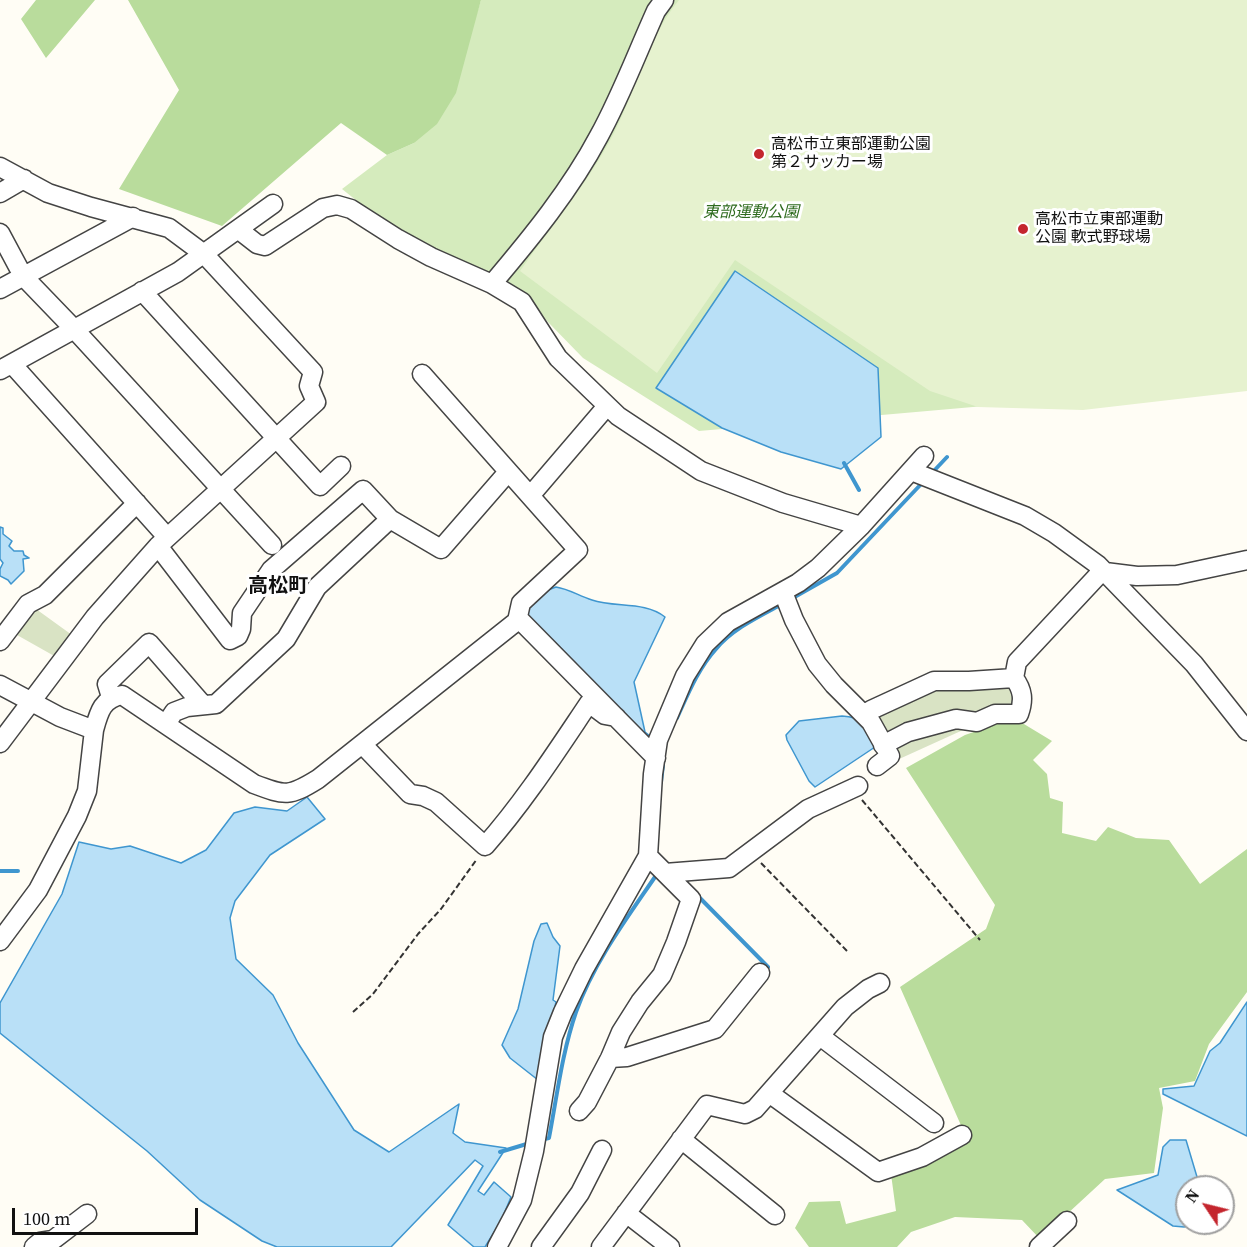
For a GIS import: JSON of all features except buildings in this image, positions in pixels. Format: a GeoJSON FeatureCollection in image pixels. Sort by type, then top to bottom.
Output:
{"type":"FeatureCollection","features":[{"type":"Feature","properties":{"kind":"street"},"geometry":{"type":"LineString","coordinates":[[492,284],[559,198],[590,152],[610,114],[656,11],[664,0]]}},
{"type":"Feature","properties":{"kind":"street"},"geometry":{"type":"LineString","coordinates":[[0,167],[48,193],[169,228],[204,254],[313,372],[309,386],[316,402],[162,541],[94,617],[0,743]]}},
{"type":"Feature","properties":{"kind":"street"},"geometry":{"type":"LineString","coordinates":[[0,193],[24,179]]}},
{"type":"Feature","properties":{"kind":"street"},"geometry":{"type":"LineString","coordinates":[[273,204],[178,272],[6,367],[137,503],[230,640],[238,636],[242,613],[271,570],[363,490],[390,519],[441,549],[508,472]]}},
{"type":"Feature","properties":{"kind":"street"},"geometry":{"type":"LineString","coordinates":[[239,230],[257,244],[265,246],[323,208],[337,205],[351,209],[431,257],[492,284],[522,302],[558,358],[607,406],[646,436],[700,471],[783,503],[861,526]]}},
{"type":"Feature","properties":{"kind":"street"},"geometry":{"type":"LineString","coordinates":[[0,289],[133,217]]}},
{"type":"Feature","properties":{"kind":"street"},"geometry":{"type":"LineString","coordinates":[[3,244],[23,276],[272,545]]}},
{"type":"Feature","properties":{"kind":"street"},"geometry":{"type":"LineString","coordinates":[[142,291],[320,486],[341,466]]}},
{"type":"Feature","properties":{"kind":"street"},"geometry":{"type":"LineString","coordinates":[[0,941],[38,890],[77,816],[87,791],[94,730],[100,710],[111,697],[123,695],[254,784],[277,792],[296,793],[318,779],[517,621],[521,603],[578,550],[422,374]]}},
{"type":"Feature","properties":{"kind":"street"},"geometry":{"type":"LineString","coordinates":[[530,496],[607,406]]}},
{"type":"Feature","properties":{"kind":"street"},"geometry":{"type":"LineString","coordinates":[[497,1247],[522,1200],[534,1151],[553,1037],[584,969],[648,856],[658,740],[671,704],[685,676],[705,644],[728,622],[783,592],[818,568],[861,526],[924,456]]}},
{"type":"Feature","properties":{"kind":"street"},"geometry":{"type":"LineString","coordinates":[[911,471],[1025,516],[1054,533],[1104,571],[1194,664],[1247,731]]}},
{"type":"Feature","properties":{"kind":"street"},"geometry":{"type":"LineString","coordinates":[[0,641],[28,604],[45,595],[137,503]]}},
{"type":"Feature","properties":{"kind":"street"},"geometry":{"type":"LineString","coordinates":[[166,724],[174,712],[187,707],[216,704],[286,639],[317,587],[390,519]]}},
{"type":"Feature","properties":{"kind":"street"},"geometry":{"type":"LineString","coordinates":[[1104,571],[1137,576],[1177,575],[1247,560]]}},
{"type":"Feature","properties":{"kind":"street"},"geometry":{"type":"LineString","coordinates":[[884,745],[908,732],[956,719],[977,722],[995,714],[1019,714],[1023,696],[1014,678],[1017,662],[1104,571]]}},
{"type":"Feature","properties":{"kind":"street"},"geometry":{"type":"LineString","coordinates":[[783,592],[794,620],[817,664],[834,685],[867,717],[890,756],[877,766]]}},
{"type":"Feature","properties":{"kind":"street"},"geometry":{"type":"LineString","coordinates":[[517,621],[521,621],[656,758]]}},
{"type":"Feature","properties":{"kind":"street"},"geometry":{"type":"LineString","coordinates":[[111,697],[107,684],[149,642],[203,705]]}},
{"type":"Feature","properties":{"kind":"street"},"geometry":{"type":"LineString","coordinates":[[867,717],[871,710],[934,681],[1014,678]]}},
{"type":"Feature","properties":{"kind":"street"},"geometry":{"type":"LineString","coordinates":[[0,685],[60,717],[94,730]]}},
{"type":"Feature","properties":{"kind":"street"},"geometry":{"type":"LineString","coordinates":[[362,744],[410,794],[423,796],[436,802],[485,846],[503,826],[546,767],[589,703],[605,715],[616,717]]}},
{"type":"Feature","properties":{"kind":"street"},"geometry":{"type":"LineString","coordinates":[[665,873],[729,868],[808,809],[855,788]]}},
{"type":"Feature","properties":{"kind":"street"},"geometry":{"type":"LineString","coordinates":[[579,1111],[587,1102],[621,1032],[640,1002],[662,975],[691,899],[648,856]]}},
{"type":"Feature","properties":{"kind":"street"},"geometry":{"type":"LineString","coordinates":[[610,1058],[627,1057],[715,1029],[760,973]]}},
{"type":"Feature","properties":{"kind":"street"},"geometry":{"type":"LineString","coordinates":[[601,1247],[707,1105],[745,1114],[755,1109],[845,1007],[868,989],[880,983]]}},
{"type":"Feature","properties":{"kind":"street"},"geometry":{"type":"LineString","coordinates":[[820,1036],[934,1123]]}},
{"type":"Feature","properties":{"kind":"street"},"geometry":{"type":"LineString","coordinates":[[769,1094],[878,1172],[922,1157],[962,1135]]}},
{"type":"Feature","properties":{"kind":"street"},"geometry":{"type":"LineString","coordinates":[[681,1139],[775,1215]]}},
{"type":"Feature","properties":{"kind":"street"},"geometry":{"type":"LineString","coordinates":[[541,1247],[580,1193],[602,1150]]}},
{"type":"Feature","properties":{"kind":"street"},"geometry":{"type":"LineString","coordinates":[[626,1213],[670,1247]]}},
{"type":"Feature","properties":{"kind":"street"},"geometry":{"type":"LineString","coordinates":[[34,1247],[40,1242],[53,1240],[87,1214]]}},
{"type":"Feature","properties":{"kind":"street"},"geometry":{"type":"LineString","coordinates":[[1039,1247],[1067,1221]]}},
{"type":"Feature","properties":{"kind":"path"},"geometry":{"type":"LineString","coordinates":[[855,788],[980,940]]}},
{"type":"Feature","properties":{"kind":"path"},"geometry":{"type":"LineString","coordinates":[[354,1012],[373,994],[418,934],[441,909],[485,846]]}},
{"type":"Feature","properties":{"kind":"path"},"geometry":{"type":"LineString","coordinates":[[750,852],[848,952]]}},
{"type":"Feature","properties":{"kind":"green space"},"geometry":{"type":"Polygon","coordinates":[[[36,0],[95,0],[46,58],[21,19],[36,0]]]}},
{"type":"Feature","properties":{"kind":"green space"},"geometry":{"type":"Polygon","coordinates":[[[128,0],[481,0],[456,93],[437,124],[414,143],[387,155],[341,123],[222,226],[119,189],[179,90],[128,0]]]}},
{"type":"Feature","properties":{"kind":"green space","name":"東部運動公園"},"geometry":{"type":"Polygon","coordinates":[[[481,0],[1247,0],[1247,383],[699,431],[583,358],[510,283],[391,228],[342,189],[387,155],[414,143],[468,42],[481,0]]]}},
{"type":"Feature","properties":{"kind":"green space","name":"東部運動公園"},"geometry":{"type":"Polygon","coordinates":[[[679,0],[1247,0],[1247,391],[1083,410],[978,407],[930,391],[735,260],[657,373],[520,271],[582,186],[605,150],[623,115],[651,46],[668,14],[679,0]]]}},
{"type":"Feature","properties":{"kind":"green space"},"geometry":{"type":"Polygon","coordinates":[[[36,609],[72,635],[56,657],[17,635],[36,609]]]}},
{"type":"Feature","properties":{"kind":"green space"},"geometry":{"type":"Polygon","coordinates":[[[1012,682],[1013,708],[998,723],[963,730],[897,760],[875,711],[932,685],[1012,682]]]}},
{"type":"Feature","properties":{"kind":"green space"},"geometry":{"type":"Polygon","coordinates":[[[1014,718],[1052,741],[1033,760],[1047,774],[1050,798],[1063,802],[1062,833],[1096,841],[1108,827],[1136,838],[1169,840],[1200,884],[1247,849],[1247,992],[1209,1044],[1195,1081],[1159,1088],[1163,1108],[1154,1173],[1105,1179],[1040,1239],[1022,1220],[955,1217],[911,1232],[897,1247],[809,1247],[795,1228],[809,1202],[840,1201],[846,1224],[896,1211],[891,1174],[967,1139],[900,987],[986,929],[995,905],[906,768],[965,735],[1014,718]]]}},
{"type":"Feature","properties":{"kind":"water"},"geometry":{"type":"Polygon","coordinates":[[[735,271],[878,368],[881,437],[841,469],[781,452],[722,428],[656,388],[735,271]]]}},
{"type":"Feature","properties":{"kind":"water"},"geometry":{"type":"Polygon","coordinates":[[[0,527],[3,528],[3,534],[12,541],[9,546],[14,551],[23,551],[24,555],[29,558],[23,559],[24,571],[11,584],[0,576],[3,563],[0,559],[0,527]]]}},
{"type":"Feature","properties":{"kind":"water"},"geometry":{"type":"Polygon","coordinates":[[[556,587],[601,602],[648,609],[665,617],[634,682],[645,732],[650,736],[645,740],[526,614],[526,607],[548,590],[556,587]]]}},
{"type":"Feature","properties":{"kind":"water"},"geometry":{"type":"Polygon","coordinates":[[[842,716],[861,721],[867,728],[875,747],[815,787],[809,781],[786,735],[799,721],[842,716]]]}},
{"type":"Feature","properties":{"kind":"water"},"geometry":{"type":"Polygon","coordinates":[[[307,797],[325,819],[270,855],[235,901],[230,918],[236,959],[273,995],[298,1043],[354,1130],[389,1152],[459,1104],[453,1133],[465,1142],[506,1148],[478,1191],[484,1195],[494,1182],[511,1197],[501,1221],[485,1247],[474,1247],[448,1225],[483,1166],[475,1160],[391,1247],[277,1247],[262,1241],[200,1200],[147,1151],[0,1033],[0,1003],[62,894],[79,842],[111,849],[130,846],[181,863],[206,850],[234,813],[255,807],[287,811],[307,797]]]}},
{"type":"Feature","properties":{"kind":"water"},"geometry":{"type":"Polygon","coordinates":[[[547,923],[560,946],[553,1000],[556,1002],[538,1080],[510,1058],[502,1045],[518,1009],[534,941],[541,924],[547,923]]]}},
{"type":"Feature","properties":{"kind":"water"},"geometry":{"type":"Polygon","coordinates":[[[1247,1002],[1247,1136],[1163,1094],[1163,1089],[1194,1086],[1210,1051],[1220,1043],[1247,1002]]]}},
{"type":"Feature","properties":{"kind":"water"},"geometry":{"type":"Polygon","coordinates":[[[1170,1140],[1186,1140],[1196,1175],[1175,1175],[1175,1226],[1117,1190],[1158,1175],[1163,1147],[1170,1140]]]}},
{"type":"Feature","properties":{"kind":"waterway"},"geometry":{"type":"LineString","coordinates":[[931,474],[947,457]]}},
{"type":"Feature","properties":{"kind":"waterway"},"geometry":{"type":"LineString","coordinates":[[844,463],[859,490]]}},
{"type":"Feature","properties":{"kind":"waterway"},"geometry":{"type":"LineString","coordinates":[[791,599],[837,573],[924,481]]}},
{"type":"Feature","properties":{"kind":"waterway"},"geometry":{"type":"LineString","coordinates":[[677,718],[699,673],[723,642],[747,624],[782,604]]}},
{"type":"Feature","properties":{"kind":"waterway"},"geometry":{"type":"LineString","coordinates":[[661,782],[663,765]]}},
{"type":"Feature","properties":{"kind":"waterway"},"geometry":{"type":"LineString","coordinates":[[0,871],[18,871]]}},
{"type":"Feature","properties":{"kind":"waterway"},"geometry":{"type":"LineString","coordinates":[[540,1140],[549,1138],[567,1043],[583,994],[612,941],[657,874]]}},
{"type":"Feature","properties":{"kind":"waterway"},"geometry":{"type":"LineString","coordinates":[[697,895],[768,967]]}},
{"type":"Feature","properties":{"kind":"waterway"},"geometry":{"type":"LineString","coordinates":[[500,1152],[530,1143]]}},
{"type":"Feature","properties":{"kind":"place","name":"高松市立東部運動公園 第２サッカー場"},"geometry":{"type":"Point","coordinates":[759,154]}},
{"type":"Feature","properties":{"kind":"place","name":"高松市立東部運動 公園 軟式野球場"},"geometry":{"type":"Point","coordinates":[1023,229]}},
{"type":"Feature","properties":{"kind":"district","name":"高松町"},"geometry":{"type":"Point","coordinates":[278,587]}}]}
